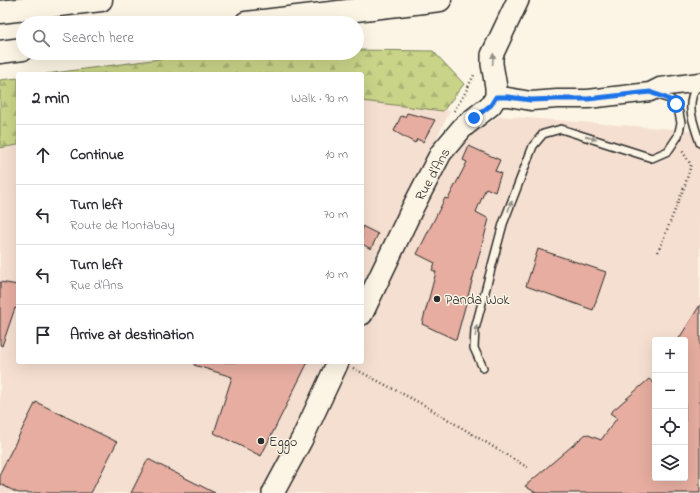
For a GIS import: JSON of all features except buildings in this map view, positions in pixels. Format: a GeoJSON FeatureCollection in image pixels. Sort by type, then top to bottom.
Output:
{"type":"FeatureCollection","features":[{"type":"Feature","properties":{"kind":"highway"},"geometry":{"type":"LineString","coordinates":[[0,12],[101,0]]}},
{"type":"Feature","properties":{"kind":"highway"},"geometry":{"type":"LineString","coordinates":[[305,16],[440,0]]}},
{"type":"Feature","properties":{"kind":"highway"},"geometry":{"type":"LineString","coordinates":[[0,52],[16,50]]}},
{"type":"Feature","properties":{"kind":"main road"},"geometry":{"type":"LineString","coordinates":[[496,97],[492,55],[518,0]]}},
{"type":"Feature","properties":{"kind":"main road","name":"Rue d'Ans"},"geometry":{"type":"LineString","coordinates":[[364,310],[413,207],[441,153],[464,127],[491,105],[496,97]]}},
{"type":"Feature","properties":{"kind":"main road"},"geometry":{"type":"LineString","coordinates":[[273,493],[343,364]]}},
{"type":"Feature","properties":{"kind":"street"},"geometry":{"type":"LineString","coordinates":[[496,97],[531,100],[588,99],[650,92],[660,87],[699,83]]}},
{"type":"Feature","properties":{"kind":"lane"},"geometry":{"type":"LineString","coordinates":[[699,83],[692,94],[690,101],[694,123],[700,143]]}},
{"type":"Feature","properties":{"kind":"lane"},"geometry":{"type":"LineString","coordinates":[[484,368],[474,348],[475,329],[503,224],[533,146],[543,134],[561,129],[652,158],[668,151],[678,136],[681,123],[676,104],[663,96],[650,92]]}},
{"type":"Feature","properties":{"kind":"path"},"geometry":{"type":"LineString","coordinates":[[453,112],[465,93],[478,66]]}},
{"type":"Feature","properties":{"kind":"path"},"geometry":{"type":"LineString","coordinates":[[658,252],[685,185],[691,166],[679,147],[674,143]]}},
{"type":"Feature","properties":{"kind":"path"},"geometry":{"type":"LineString","coordinates":[[343,364],[424,405],[530,469]]}},
{"type":"Feature","properties":{"kind":"shaded area"},"geometry":{"type":"Polygon","coordinates":[[[364,101],[450,111],[364,286],[364,101]]]}},
{"type":"Feature","properties":{"kind":"shaded area"},"geometry":{"type":"Polygon","coordinates":[[[500,116],[700,131],[700,493],[276,493],[343,364],[364,364],[364,324],[449,160],[460,145],[473,134],[500,116]]]}},
{"type":"Feature","properties":{"kind":"shaded area"},"geometry":{"type":"Polygon","coordinates":[[[16,146],[16,364],[325,364],[262,493],[0,493],[0,149],[16,146]]]}},
{"type":"Feature","properties":{"kind":"green space"},"geometry":{"type":"Polygon","coordinates":[[[364,50],[433,51],[464,84],[443,111],[364,101],[364,72],[61,72],[152,60],[364,60],[364,50]]]}},
{"type":"Feature","properties":{"kind":"green space"},"geometry":{"type":"Polygon","coordinates":[[[16,78],[16,145],[0,148],[0,80],[16,78]]]}},
{"type":"Feature","properties":{"kind":"place","name":"Panda Wok"},"geometry":{"type":"Point","coordinates":[437,299]}},
{"type":"Feature","properties":{"kind":"place","name":"Eggo"},"geometry":{"type":"Point","coordinates":[261,441]}},
{"type":"Feature","properties":{"kind":"route"},"geometry":{"type":"LineString","coordinates":[[474,118],[491,105],[496,97],[531,100],[588,99],[650,92],[670,99],[676,104]]}}]}
